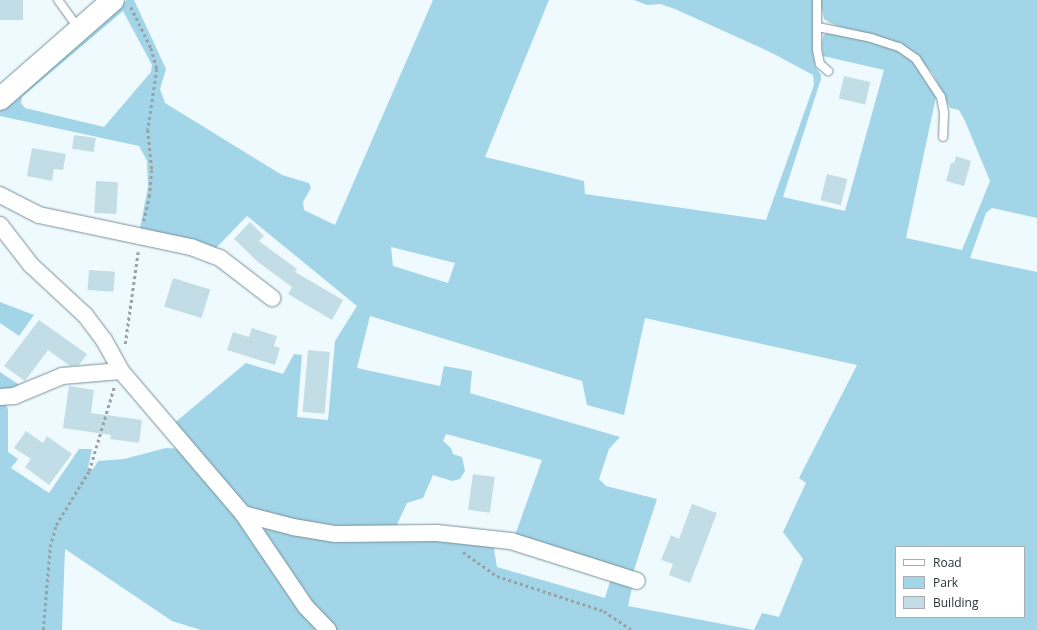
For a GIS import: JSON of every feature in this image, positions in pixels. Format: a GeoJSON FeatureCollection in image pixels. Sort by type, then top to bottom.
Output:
{"type":"FeatureCollection","features":[{"type":"Feature","properties":{"kind":"main road"},"geometry":{"type":"LineString","coordinates":[[0,99],[113,0]]}},
{"type":"Feature","properties":{"kind":"street"},"geometry":{"type":"LineString","coordinates":[[0,195],[39,215],[191,247],[220,258],[272,298]]}},
{"type":"Feature","properties":{"kind":"street"},"geometry":{"type":"LineString","coordinates":[[0,225],[31,265],[85,315],[104,340],[121,371],[243,514],[306,607],[328,630]]}},
{"type":"Feature","properties":{"kind":"street"},"geometry":{"type":"LineString","coordinates":[[0,396],[14,396],[62,376],[121,371]]}},
{"type":"Feature","properties":{"kind":"street"},"geometry":{"type":"LineString","coordinates":[[243,514],[293,527],[335,534],[437,533],[511,541],[637,581]]}},
{"type":"Feature","properties":{"kind":"lane"},"geometry":{"type":"LineString","coordinates":[[58,0],[79,30]]}},
{"type":"Feature","properties":{"kind":"lane"},"geometry":{"type":"LineString","coordinates":[[817,0],[817,50],[820,64],[828,71]]}},
{"type":"Feature","properties":{"kind":"lane"},"geometry":{"type":"LineString","coordinates":[[818,27],[872,38],[899,48],[916,59],[941,97],[944,112],[943,137]]}},
{"type":"Feature","properties":{"kind":"path"},"geometry":{"type":"LineString","coordinates":[[43,630],[50,547],[56,525],[89,471],[111,394],[121,371],[140,237],[150,195],[152,170],[148,130],[157,69],[129,0]]}},
{"type":"Feature","properties":{"kind":"path"},"geometry":{"type":"LineString","coordinates":[[461,551],[497,576],[604,611],[632,630]]}},
{"type":"Feature","properties":{"kind":"green space"},"geometry":{"type":"Polygon","coordinates":[[[127,0],[134,0],[166,69],[160,89],[165,103],[282,175],[309,183],[311,188],[303,202],[304,210],[335,225],[433,0],[549,0],[485,157],[584,181],[585,194],[766,220],[814,85],[813,75],[772,53],[675,9],[660,4],[647,5],[634,0],[813,0],[813,51],[815,66],[821,75],[821,79],[783,197],[845,211],[884,70],[823,56],[823,36],[828,31],[871,42],[896,50],[913,61],[936,97],[906,238],[962,250],[990,181],[959,110],[950,108],[933,74],[916,55],[830,23],[824,19],[820,0],[1037,0],[1037,218],[992,208],[986,213],[970,258],[1037,272],[1037,630],[754,630],[762,613],[779,617],[803,559],[783,532],[806,483],[799,478],[857,365],[645,318],[624,415],[587,405],[582,381],[370,316],[357,368],[440,386],[444,366],[472,371],[470,393],[620,437],[609,449],[599,479],[606,486],[657,499],[633,573],[514,538],[542,460],[446,434],[443,441],[451,448],[453,454],[462,457],[465,471],[460,479],[452,481],[433,475],[423,498],[407,503],[394,531],[336,529],[250,509],[234,498],[172,425],[246,363],[283,374],[294,354],[302,355],[297,417],[328,420],[335,341],[357,306],[247,216],[215,249],[139,233],[148,187],[147,161],[139,146],[0,116],[0,109],[127,0]],[[123,11],[22,97],[21,103],[25,108],[104,127],[151,72],[152,65],[123,11]],[[391,247],[393,266],[448,283],[455,263],[391,247]]]}},
{"type":"Feature","properties":{"kind":"green space"},"geometry":{"type":"Polygon","coordinates":[[[0,302],[34,315],[19,336],[0,323],[0,302]]]}},
{"type":"Feature","properties":{"kind":"green space"},"geometry":{"type":"Polygon","coordinates":[[[0,372],[21,386],[0,392],[0,372]]]}},
{"type":"Feature","properties":{"kind":"green space"},"geometry":{"type":"Polygon","coordinates":[[[0,401],[5,403],[8,409],[8,452],[18,459],[11,468],[49,493],[79,449],[92,449],[88,468],[93,469],[98,461],[124,459],[166,448],[184,449],[242,517],[322,630],[201,630],[172,621],[65,549],[62,630],[0,630],[0,401]]]}},
{"type":"Feature","properties":{"kind":"green space"},"geometry":{"type":"Polygon","coordinates":[[[268,526],[493,543],[497,567],[605,598],[611,578],[633,583],[628,606],[754,630],[334,630],[320,617],[262,533],[268,526]]]}},
{"type":"Feature","properties":{"kind":"building"},"geometry":{"type":"Polygon","coordinates":[[[0,0],[23,0],[23,20],[0,20],[0,0]]]}},
{"type":"Feature","properties":{"kind":"building"},"geometry":{"type":"Polygon","coordinates":[[[844,76],[870,82],[865,104],[839,98],[844,76]]]}},
{"type":"Feature","properties":{"kind":"building"},"geometry":{"type":"Polygon","coordinates":[[[74,135],[96,138],[94,152],[72,149],[74,135]]]}},
{"type":"Feature","properties":{"kind":"building"},"geometry":{"type":"Polygon","coordinates":[[[32,148],[66,154],[63,170],[54,169],[52,181],[27,176],[32,148]]]}},
{"type":"Feature","properties":{"kind":"building"},"geometry":{"type":"Polygon","coordinates":[[[956,156],[971,161],[964,186],[946,181],[951,163],[954,163],[956,156]]]}},
{"type":"Feature","properties":{"kind":"building"},"geometry":{"type":"Polygon","coordinates":[[[827,174],[847,179],[841,205],[820,200],[827,174]]]}},
{"type":"Feature","properties":{"kind":"building"},"geometry":{"type":"Polygon","coordinates":[[[96,181],[118,182],[116,214],[94,213],[96,181]]]}},
{"type":"Feature","properties":{"kind":"building"},"geometry":{"type":"Polygon","coordinates":[[[250,222],[264,236],[259,241],[297,269],[295,272],[343,300],[332,320],[288,294],[292,287],[258,262],[234,239],[250,222]]]}},
{"type":"Feature","properties":{"kind":"building"},"geometry":{"type":"Polygon","coordinates":[[[89,270],[115,272],[114,292],[88,290],[89,270]]]}},
{"type":"Feature","properties":{"kind":"building"},"geometry":{"type":"Polygon","coordinates":[[[173,278],[210,289],[202,318],[164,307],[173,278]]]}},
{"type":"Feature","properties":{"kind":"building"},"geometry":{"type":"Polygon","coordinates":[[[39,320],[87,354],[79,365],[70,366],[48,350],[25,381],[4,366],[39,320]]]}},
{"type":"Feature","properties":{"kind":"building"},"geometry":{"type":"Polygon","coordinates":[[[252,328],[277,336],[274,346],[280,348],[275,365],[227,350],[233,332],[249,337],[252,328]]]}},
{"type":"Feature","properties":{"kind":"building"},"geometry":{"type":"Polygon","coordinates":[[[308,350],[330,352],[325,414],[303,412],[308,350]]]}},
{"type":"Feature","properties":{"kind":"building"},"geometry":{"type":"Polygon","coordinates":[[[69,386],[94,390],[91,413],[142,420],[139,443],[110,439],[111,435],[63,428],[69,386]]]}},
{"type":"Feature","properties":{"kind":"building"},"geometry":{"type":"Polygon","coordinates":[[[26,431],[43,443],[47,436],[72,454],[49,485],[25,467],[31,459],[14,448],[26,431]]]}},
{"type":"Feature","properties":{"kind":"building"},"geometry":{"type":"Polygon","coordinates":[[[473,474],[495,477],[490,513],[468,510],[473,474]]]}},
{"type":"Feature","properties":{"kind":"building"},"geometry":{"type":"Polygon","coordinates":[[[692,504],[717,513],[690,583],[669,575],[673,564],[661,560],[671,535],[679,539],[692,504]]]}}]}
